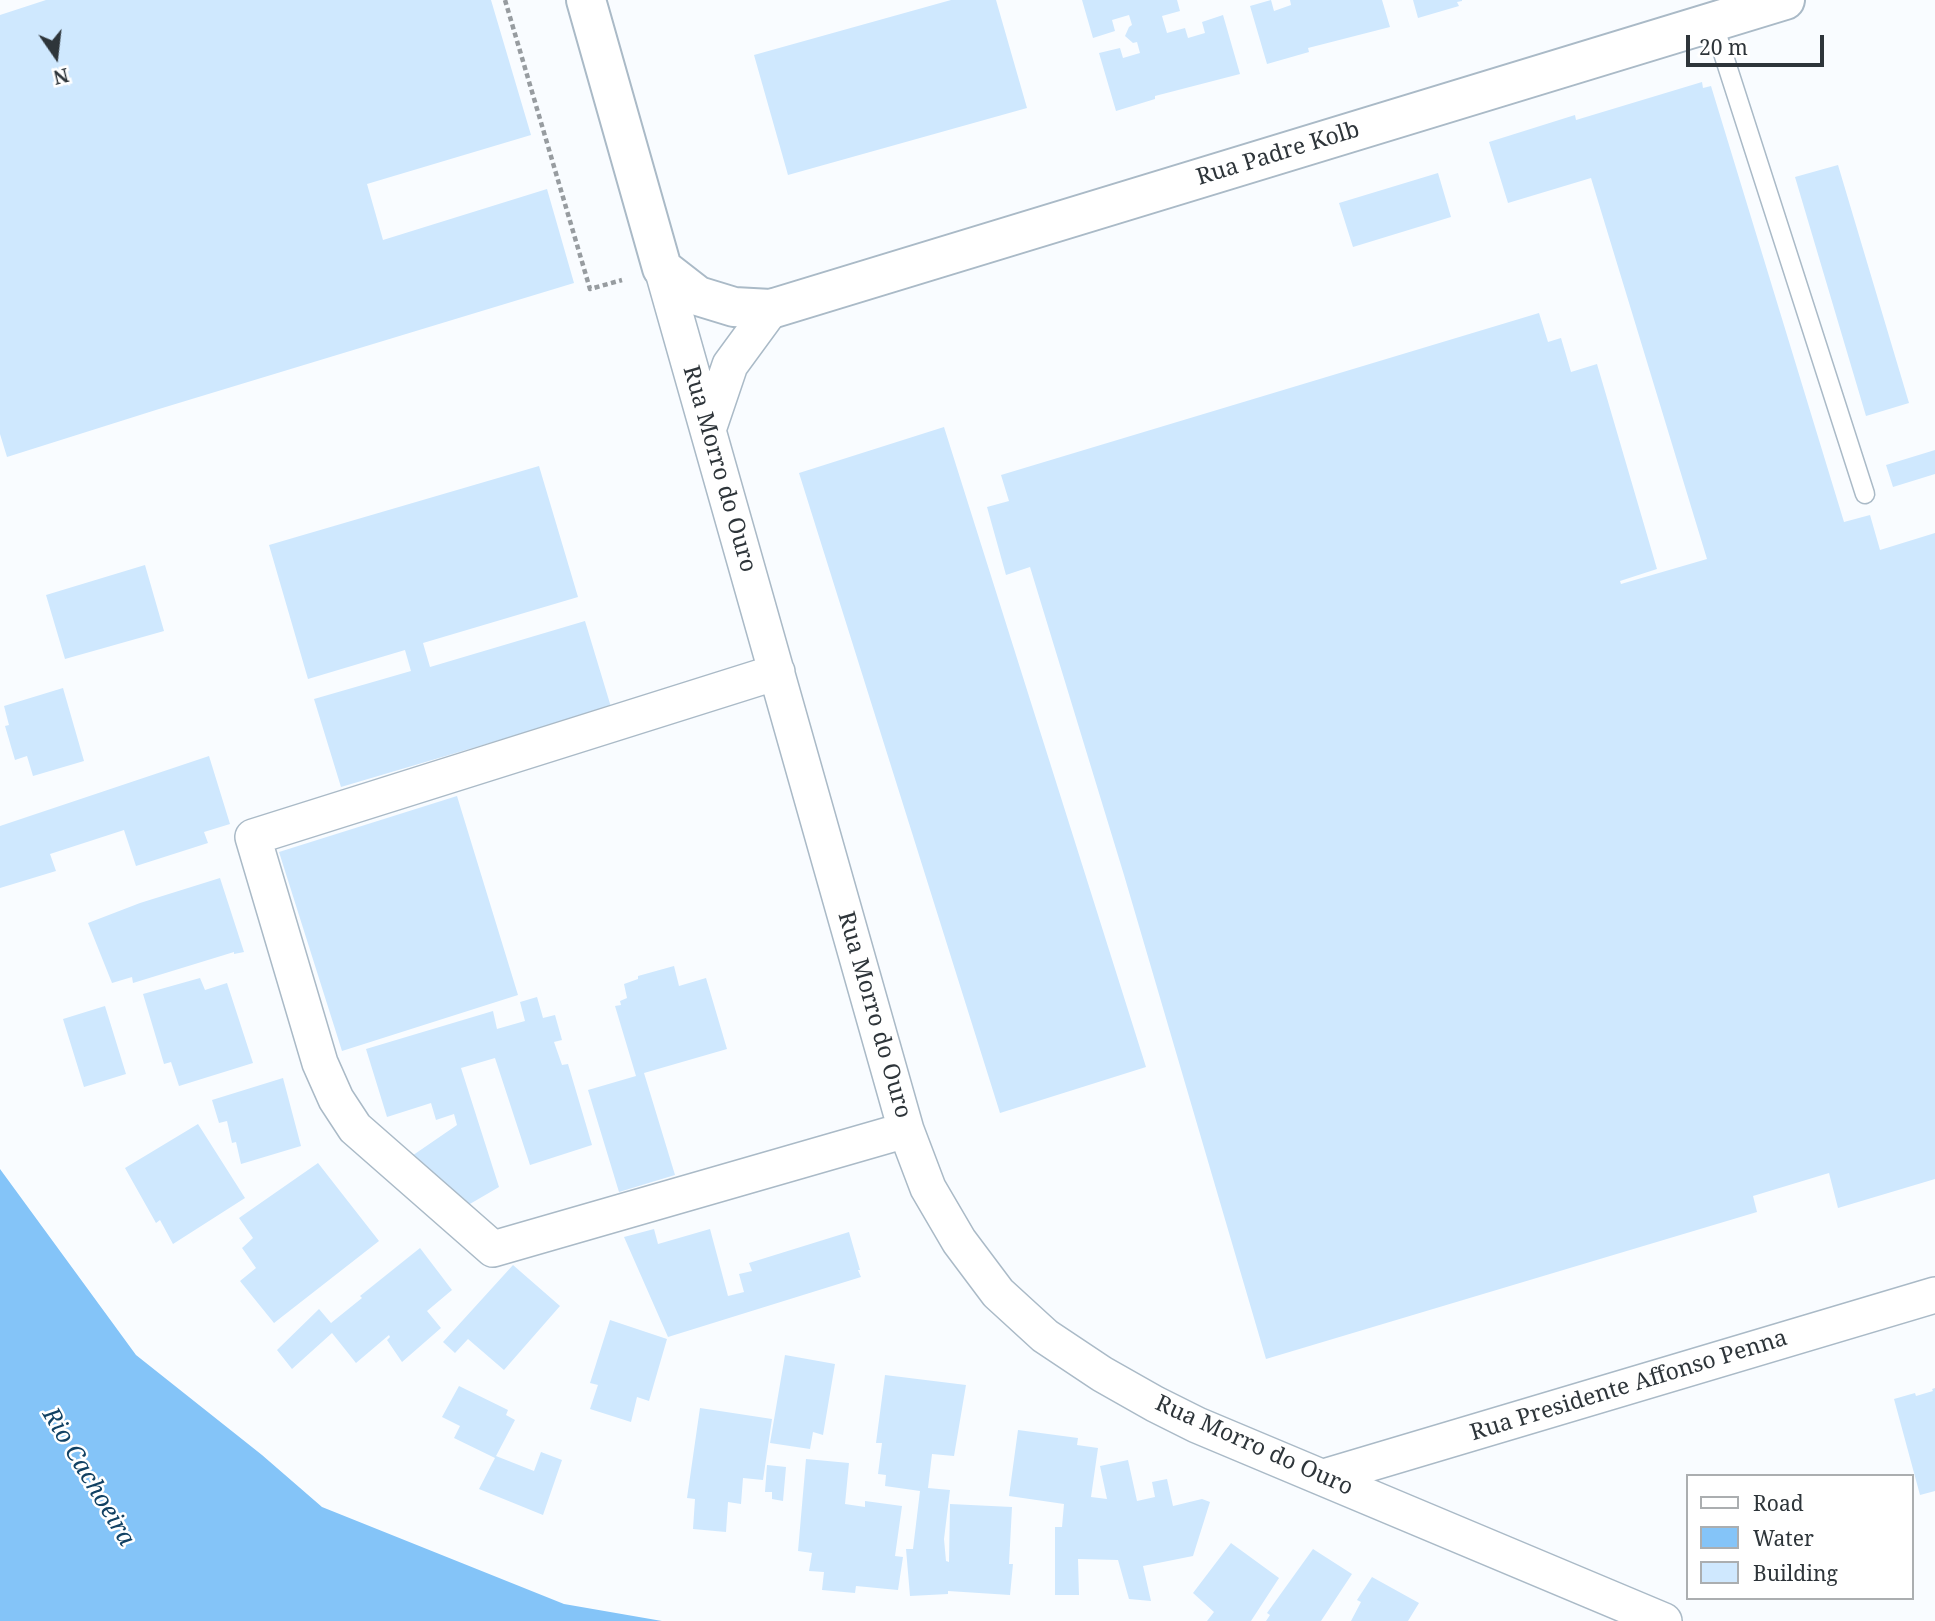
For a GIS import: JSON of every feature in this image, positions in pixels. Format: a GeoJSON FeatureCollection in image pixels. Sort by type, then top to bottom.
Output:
{"type":"FeatureCollection","features":[{"type":"Feature","properties":{"kind":"main road","name":"Rua Morro do Ouro"},"geometry":{"type":"LineString","coordinates":[[586,0],[662,268]]}},
{"type":"Feature","properties":{"kind":"main road","name":"Rua Padre Kolb"},"geometry":{"type":"LineString","coordinates":[[662,268],[698,296],[734,307],[771,309],[1785,0]]}},
{"type":"Feature","properties":{"kind":"street","name":"Rua Morro do Ouro"},"geometry":{"type":"LineString","coordinates":[[662,268],[906,1129],[928,1188],[959,1241],[998,1293],[1045,1336],[1102,1374],[1155,1404],[1197,1425],[1664,1621]]}},
{"type":"Feature","properties":{"kind":"street"},"geometry":{"type":"LineString","coordinates":[[708,430],[730,365],[771,309]]}},
{"type":"Feature","properties":{"kind":"street"},"geometry":{"type":"LineString","coordinates":[[776,671],[253,837],[320,1063],[336,1099],[355,1128],[493,1249],[906,1129]]}},
{"type":"Feature","properties":{"kind":"street","name":"Rua Presidente Affonso Penna"},"geometry":{"type":"LineString","coordinates":[[1324,1477],[1935,1294]]}},
{"type":"Feature","properties":{"kind":"lane"},"geometry":{"type":"LineString","coordinates":[[1713,22],[1865,494]]}},
{"type":"Feature","properties":{"kind":"path"},"geometry":{"type":"LineString","coordinates":[[505,0],[590,289],[662,268]]}},
{"type":"Feature","properties":{"kind":"water","name":"Rio Cachoeira"},"geometry":{"type":"Polygon","coordinates":[[[0,1169],[136,1355],[262,1455],[322,1507],[564,1604],[662,1621],[0,1621],[0,1169]]]}},
{"type":"Feature","properties":{"kind":"building"},"geometry":{"type":"Polygon","coordinates":[[[46,0],[491,0],[531,135],[367,184],[383,240],[547,189],[574,283],[7,457],[0,434],[0,15],[46,0]]]}},
{"type":"Feature","properties":{"kind":"building"},"geometry":{"type":"Polygon","coordinates":[[[951,0],[996,0],[1027,108],[788,175],[754,55],[951,0]]]}},
{"type":"Feature","properties":{"kind":"building"},"geometry":{"type":"Polygon","coordinates":[[[1082,0],[1177,0],[1180,11],[1162,16],[1167,33],[1185,28],[1188,38],[1205,33],[1202,22],[1223,15],[1240,74],[1155,96],[1155,99],[1116,111],[1099,53],[1120,48],[1123,58],[1140,53],[1137,42],[1133,43],[1125,36],[1132,25],[1129,15],[1112,20],[1115,31],[1093,38],[1082,0]]]}},
{"type":"Feature","properties":{"kind":"building"},"geometry":{"type":"Polygon","coordinates":[[[1271,0],[1274,11],[1291,5],[1290,0],[1382,0],[1390,27],[1308,48],[1309,52],[1267,64],[1250,6],[1271,0]]]}},
{"type":"Feature","properties":{"kind":"building"},"geometry":{"type":"Polygon","coordinates":[[[1413,0],[1462,1],[1457,2],[1459,6],[1418,18],[1413,0]]]}},
{"type":"Feature","properties":{"kind":"building"},"geometry":{"type":"Polygon","coordinates":[[[1702,82],[1703,88],[1711,86],[1844,522],[1870,515],[1880,550],[1935,533],[1935,1179],[1838,1208],[1829,1173],[1753,1196],[1757,1212],[1266,1359],[1124,875],[1030,567],[1006,575],[987,507],[1009,501],[1001,475],[1539,313],[1548,342],[1561,338],[1571,372],[1597,364],[1657,569],[1620,581],[1621,584],[1707,559],[1591,178],[1508,203],[1489,142],[1575,115],[1576,120],[1702,82]]]}},
{"type":"Feature","properties":{"kind":"building"},"geometry":{"type":"Polygon","coordinates":[[[1838,165],[1909,403],[1866,416],[1795,177],[1838,165]]]}},
{"type":"Feature","properties":{"kind":"building"},"geometry":{"type":"Polygon","coordinates":[[[1438,173],[1451,217],[1353,247],[1339,203],[1438,173]]]}},
{"type":"Feature","properties":{"kind":"building"},"geometry":{"type":"Polygon","coordinates":[[[944,427],[1146,1067],[1000,1113],[799,473],[944,427]]]}},
{"type":"Feature","properties":{"kind":"building"},"geometry":{"type":"Polygon","coordinates":[[[1935,450],[1935,474],[1893,487],[1886,465],[1935,450]]]}},
{"type":"Feature","properties":{"kind":"building"},"geometry":{"type":"Polygon","coordinates":[[[539,466],[578,597],[423,643],[430,667],[585,621],[611,707],[341,787],[314,699],[411,671],[405,650],[308,679],[269,545],[539,466]]]}},
{"type":"Feature","properties":{"kind":"building"},"geometry":{"type":"Polygon","coordinates":[[[145,565],[164,631],[65,659],[46,595],[145,565]]]}},
{"type":"Feature","properties":{"kind":"building"},"geometry":{"type":"Polygon","coordinates":[[[63,688],[84,761],[33,776],[27,756],[15,760],[5,726],[9,725],[4,706],[63,688]]]}},
{"type":"Feature","properties":{"kind":"building"},"geometry":{"type":"Polygon","coordinates":[[[209,756],[230,824],[204,832],[208,843],[136,866],[124,830],[50,854],[56,871],[0,888],[0,826],[209,756]]]}},
{"type":"Feature","properties":{"kind":"building"},"geometry":{"type":"Polygon","coordinates":[[[457,796],[518,995],[342,1051],[279,852],[457,796]]]}},
{"type":"Feature","properties":{"kind":"building"},"geometry":{"type":"Polygon","coordinates":[[[220,878],[244,952],[234,952],[133,983],[132,977],[112,983],[88,923],[140,903],[220,878]]]}},
{"type":"Feature","properties":{"kind":"building"},"geometry":{"type":"Polygon","coordinates":[[[674,966],[679,986],[706,978],[727,1049],[644,1073],[675,1175],[619,1192],[588,1090],[636,1076],[615,1006],[621,1005],[620,1001],[627,998],[624,984],[638,979],[638,976],[674,966]]]}},
{"type":"Feature","properties":{"kind":"building"},"geometry":{"type":"Polygon","coordinates":[[[200,978],[205,990],[227,983],[253,1063],[179,1086],[171,1062],[164,1064],[143,994],[200,978]]]}},
{"type":"Feature","properties":{"kind":"building"},"geometry":{"type":"Polygon","coordinates":[[[537,997],[543,1018],[555,1015],[562,1040],[554,1042],[562,1065],[568,1064],[592,1145],[530,1165],[495,1058],[461,1068],[499,1187],[463,1208],[406,1160],[457,1125],[454,1114],[436,1120],[431,1103],[387,1117],[366,1049],[493,1011],[497,1029],[525,1021],[520,1002],[537,997]]]}},
{"type":"Feature","properties":{"kind":"building"},"geometry":{"type":"Polygon","coordinates":[[[105,1006],[126,1074],[84,1087],[63,1019],[105,1006]]]}},
{"type":"Feature","properties":{"kind":"building"},"geometry":{"type":"Polygon","coordinates":[[[283,1078],[301,1146],[241,1164],[227,1121],[219,1123],[212,1100],[283,1078]]]}},
{"type":"Feature","properties":{"kind":"building"},"geometry":{"type":"Polygon","coordinates":[[[198,1124],[245,1198],[173,1244],[160,1220],[156,1223],[125,1168],[198,1124]]]}},
{"type":"Feature","properties":{"kind":"building"},"geometry":{"type":"Polygon","coordinates":[[[318,1163],[379,1241],[274,1323],[240,1281],[256,1268],[242,1248],[253,1238],[239,1218],[318,1163]]]}},
{"type":"Feature","properties":{"kind":"building"},"geometry":{"type":"Polygon","coordinates":[[[654,1229],[658,1244],[710,1229],[728,1296],[744,1292],[739,1274],[752,1271],[749,1263],[849,1232],[861,1277],[668,1337],[624,1237],[654,1229]]]}},
{"type":"Feature","properties":{"kind":"building"},"geometry":{"type":"Polygon","coordinates":[[[420,1248],[452,1290],[427,1311],[441,1328],[402,1362],[387,1340],[389,1335],[356,1363],[332,1333],[292,1369],[277,1350],[319,1309],[331,1323],[420,1248]]]}},
{"type":"Feature","properties":{"kind":"building"},"geometry":{"type":"Polygon","coordinates":[[[513,1265],[560,1306],[504,1370],[468,1339],[455,1353],[443,1342],[513,1265]]]}},
{"type":"Feature","properties":{"kind":"building"},"geometry":{"type":"Polygon","coordinates":[[[610,1320],[667,1339],[649,1401],[637,1397],[631,1422],[590,1409],[598,1385],[590,1383],[610,1320]]]}},
{"type":"Feature","properties":{"kind":"building"},"geometry":{"type":"Polygon","coordinates":[[[785,1355],[835,1364],[823,1435],[813,1432],[810,1449],[770,1443],[785,1355]]]}},
{"type":"Feature","properties":{"kind":"building"},"geometry":{"type":"Polygon","coordinates":[[[885,1375],[966,1385],[954,1456],[932,1454],[928,1488],[950,1490],[944,1539],[946,1561],[949,1562],[950,1504],[1012,1507],[1009,1564],[1013,1564],[1010,1595],[948,1591],[948,1594],[910,1596],[906,1549],[913,1549],[920,1491],[885,1486],[886,1475],[878,1474],[882,1443],[876,1443],[885,1375]]]}},
{"type":"Feature","properties":{"kind":"building"},"geometry":{"type":"Polygon","coordinates":[[[459,1386],[508,1410],[506,1415],[515,1420],[496,1456],[534,1471],[541,1452],[562,1460],[543,1515],[479,1489],[495,1458],[454,1438],[460,1426],[442,1417],[459,1386]]]}},
{"type":"Feature","properties":{"kind":"building"},"geometry":{"type":"Polygon","coordinates":[[[1935,1388],[1935,1491],[1920,1495],[1894,1399],[1915,1393],[1916,1396],[1935,1388]]]}},
{"type":"Feature","properties":{"kind":"building"},"geometry":{"type":"Polygon","coordinates":[[[700,1408],[772,1419],[763,1480],[743,1478],[741,1504],[728,1502],[726,1532],[693,1529],[695,1499],[687,1498],[700,1408]]]}},
{"type":"Feature","properties":{"kind":"building"},"geometry":{"type":"Polygon","coordinates":[[[1018,1430],[1078,1438],[1077,1445],[1098,1448],[1091,1497],[1107,1499],[1100,1466],[1128,1460],[1137,1501],[1155,1497],[1152,1482],[1167,1479],[1173,1506],[1202,1499],[1210,1502],[1193,1556],[1143,1566],[1151,1601],[1129,1599],[1118,1560],[1078,1559],[1079,1595],[1055,1595],[1055,1527],[1062,1527],[1064,1504],[1009,1496],[1018,1430]]]}},
{"type":"Feature","properties":{"kind":"building"},"geometry":{"type":"Polygon","coordinates":[[[806,1459],[849,1463],[845,1504],[865,1507],[865,1501],[902,1506],[895,1556],[903,1557],[898,1590],[856,1586],[855,1593],[822,1590],[824,1572],[809,1571],[812,1553],[798,1551],[806,1459]]]}},
{"type":"Feature","properties":{"kind":"building"},"geometry":{"type":"Polygon","coordinates":[[[767,1465],[786,1467],[783,1501],[772,1499],[772,1492],[765,1492],[767,1465]]]}},
{"type":"Feature","properties":{"kind":"building"},"geometry":{"type":"Polygon","coordinates":[[[1231,1543],[1279,1578],[1251,1621],[1207,1621],[1214,1612],[1193,1593],[1231,1543]]]}},
{"type":"Feature","properties":{"kind":"building"},"geometry":{"type":"Polygon","coordinates":[[[1313,1549],[1352,1574],[1321,1621],[1266,1621],[1270,1615],[1267,1613],[1313,1549]]]}},
{"type":"Feature","properties":{"kind":"building"},"geometry":{"type":"Polygon","coordinates":[[[1372,1577],[1419,1603],[1408,1621],[1351,1621],[1361,1602],[1357,1600],[1372,1577]]]}}]}
